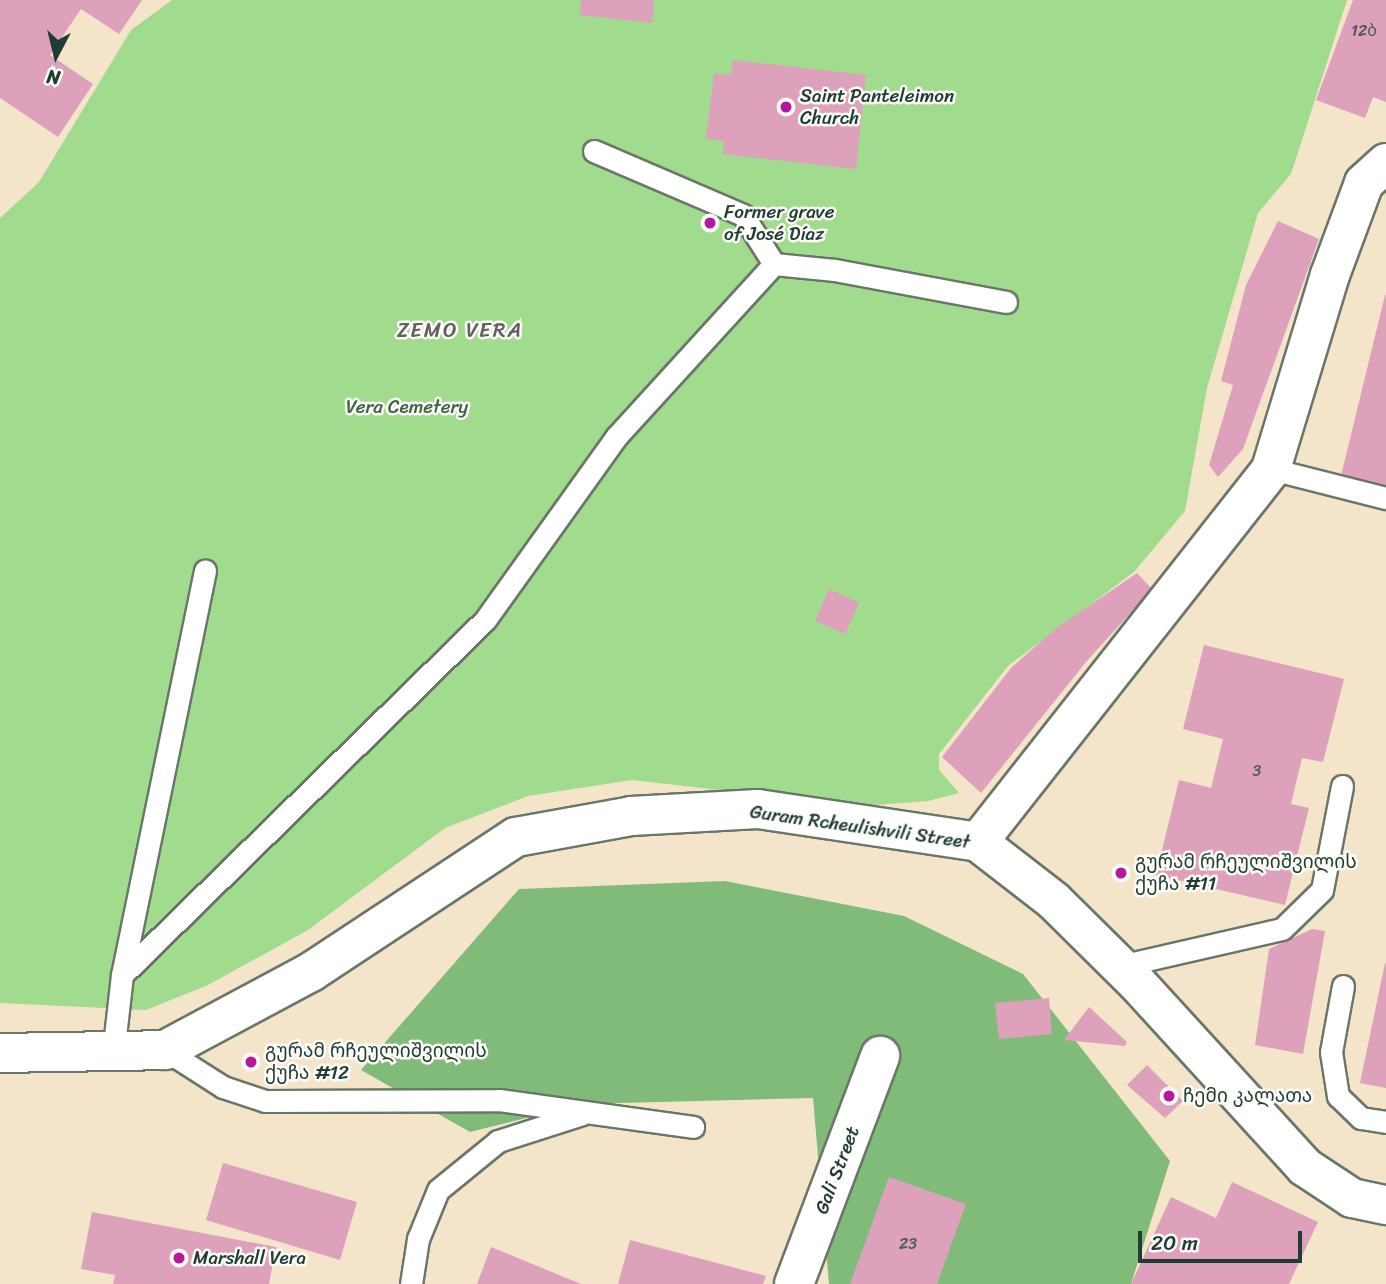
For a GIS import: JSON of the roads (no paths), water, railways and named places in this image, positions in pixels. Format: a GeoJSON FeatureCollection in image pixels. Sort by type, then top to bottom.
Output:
{"type":"FeatureCollection","features":[{"type":"Feature","properties":{"kind":"street"},"geometry":{"type":"LineString","coordinates":[[978,842],[1271,469],[1330,275],[1364,183],[1386,163]]}},
{"type":"Feature","properties":{"kind":"street","name":"Guram Rcheulishvili Street"},"geometry":{"type":"LineString","coordinates":[[0,1053],[113,1054],[165,1050],[311,972],[516,837],[631,816],[758,809],[978,842],[1054,901],[1120,966],[1305,1167],[1352,1198],[1386,1205]]}},
{"type":"Feature","properties":{"kind":"street","name":"Gali Street"},"geometry":{"type":"LineString","coordinates":[[794,1284],[880,1056]]}},
{"type":"Feature","properties":{"kind":"lane"},"geometry":{"type":"LineString","coordinates":[[594,150],[743,215],[774,264],[1006,302]]}},
{"type":"Feature","properties":{"kind":"lane"},"geometry":{"type":"LineString","coordinates":[[122,975],[485,620],[616,437],[774,264]]}},
{"type":"Feature","properties":{"kind":"lane"},"geometry":{"type":"LineString","coordinates":[[1271,469],[1386,498]]}},
{"type":"Feature","properties":{"kind":"lane"},"geometry":{"type":"LineString","coordinates":[[113,1054],[122,975],[205,570]]}},
{"type":"Feature","properties":{"kind":"lane"},"geometry":{"type":"LineString","coordinates":[[1120,966],[1282,929],[1322,890],[1342,786]]}},
{"type":"Feature","properties":{"kind":"lane"},"geometry":{"type":"LineString","coordinates":[[1343,986],[1331,1052],[1338,1096],[1361,1118],[1386,1122]]}},
{"type":"Feature","properties":{"kind":"lane"},"geometry":{"type":"LineString","coordinates":[[165,1050],[223,1087],[265,1101],[499,1100],[693,1127]]}},
{"type":"Feature","properties":{"kind":"lane"},"geometry":{"type":"LineString","coordinates":[[411,1284],[418,1239],[438,1190],[498,1141],[587,1112]]}},
{"type":"Feature","properties":{"kind":"place","name":"Saint Panteleimon Church"},"geometry":{"type":"Point","coordinates":[786,107]}},
{"type":"Feature","properties":{"kind":"place","name":"Former grave of José Díaz"},"geometry":{"type":"Point","coordinates":[710,223]}},
{"type":"Feature","properties":{"kind":"place","name":"გურამ რჩეულიშვილის ქუჩა #11"},"geometry":{"type":"Point","coordinates":[1121,873]}},
{"type":"Feature","properties":{"kind":"place","name":"გურამ რჩეულიშვილის ქუჩა #12"},"geometry":{"type":"Point","coordinates":[251,1062]}},
{"type":"Feature","properties":{"kind":"place","name":"ჩემი კალათა"},"geometry":{"type":"Point","coordinates":[1169,1096]}},
{"type":"Feature","properties":{"kind":"place","name":"Marshall Vera"},"geometry":{"type":"Point","coordinates":[179,1258]}},
{"type":"Feature","properties":{"kind":"district","name":"ZEMO VERA"},"geometry":{"type":"Point","coordinates":[460,330]}},
{"type":"Feature","properties":{"kind":"park label","name":"Vera Cemetery"},"geometry":{"type":"Point","coordinates":[407,407]}}]}
